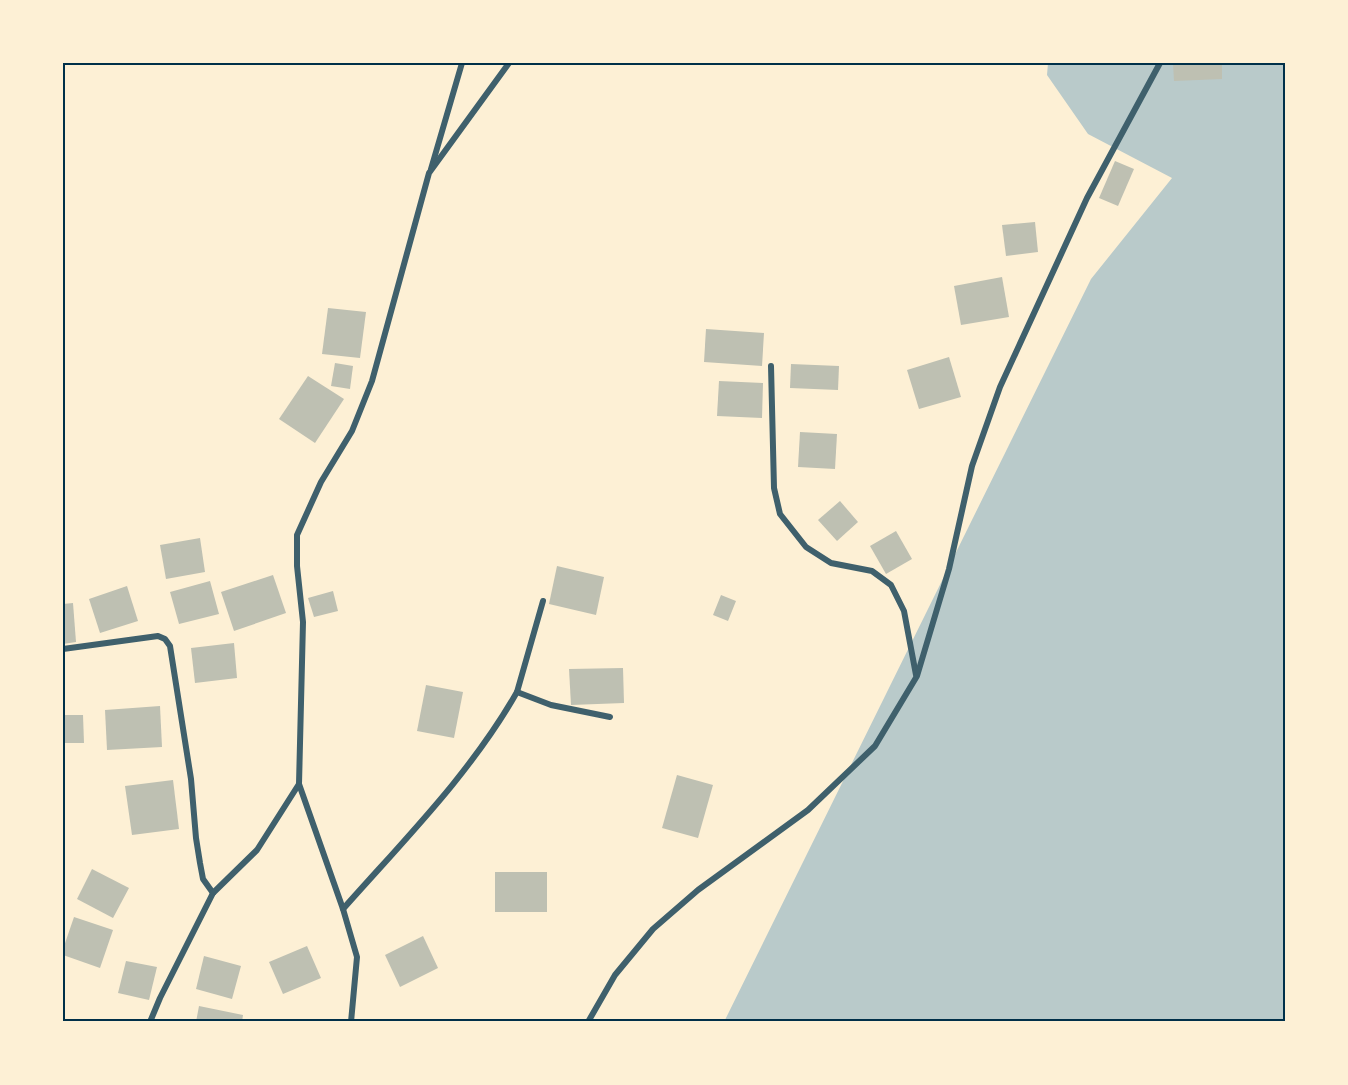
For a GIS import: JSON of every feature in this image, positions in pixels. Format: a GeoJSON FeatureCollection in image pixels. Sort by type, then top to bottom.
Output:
{"type":"FeatureCollection","features":[{"type":"Feature","properties":{"kind":"street"},"geometry":{"type":"LineString","coordinates":[[351,1022],[357,957],[343,909],[298,784],[303,622],[297,566],[297,535],[321,482],[352,431],[372,381],[462,63]]}},
{"type":"Feature","properties":{"kind":"street"},"geometry":{"type":"LineString","coordinates":[[429,173],[509,63]]}},
{"type":"Feature","properties":{"kind":"street"},"geometry":{"type":"LineString","coordinates":[[588,1022],[615,975],[653,929],[698,890],[808,810],[875,746],[917,676],[949,569],[972,466],[1000,387],[1088,198],[1160,63]]}},
{"type":"Feature","properties":{"kind":"street"},"geometry":{"type":"LineString","coordinates":[[771,366],[774,488],[780,514],[806,547],[831,563],[872,571],[891,585],[904,611],[917,676]]}},
{"type":"Feature","properties":{"kind":"street"},"geometry":{"type":"LineString","coordinates":[[343,909],[456,780],[501,720],[517,692],[543,601]]}},
{"type":"Feature","properties":{"kind":"street"},"geometry":{"type":"LineString","coordinates":[[63,649],[158,636],[165,639],[170,646],[192,779],[200,863],[203,879],[213,893]]}},
{"type":"Feature","properties":{"kind":"street"},"geometry":{"type":"LineString","coordinates":[[517,692],[551,705],[610,717]]}},
{"type":"Feature","properties":{"kind":"street"},"geometry":{"type":"LineString","coordinates":[[150,1022],[213,893],[257,850],[298,784]]}},
{"type":"Feature","properties":{"kind":"shaded area"},"geometry":{"type":"Polygon","coordinates":[[[1048,63],[1285,63],[1285,1022],[724,1022],[1091,279],[1172,178],[1088,134],[1047,75],[1048,63]]]}},
{"type":"Feature","properties":{"kind":"building"},"geometry":{"type":"Polygon","coordinates":[[[1173,63],[1222,63],[1222,79],[1174,81],[1173,63]]]}},
{"type":"Feature","properties":{"kind":"building"},"geometry":{"type":"Polygon","coordinates":[[[1115,161],[1134,169],[1118,206],[1099,198],[1115,161]]]}},
{"type":"Feature","properties":{"kind":"building"},"geometry":{"type":"Polygon","coordinates":[[[1035,222],[1038,252],[1006,256],[1002,225],[1035,222]]]}},
{"type":"Feature","properties":{"kind":"building"},"geometry":{"type":"Polygon","coordinates":[[[1002,277],[1009,317],[961,325],[954,286],[1002,277]]]}},
{"type":"Feature","properties":{"kind":"building"},"geometry":{"type":"Polygon","coordinates":[[[328,308],[366,312],[360,358],[322,354],[328,308]]]}},
{"type":"Feature","properties":{"kind":"building"},"geometry":{"type":"Polygon","coordinates":[[[706,329],[764,333],[762,366],[704,362],[706,329]]]}},
{"type":"Feature","properties":{"kind":"building"},"geometry":{"type":"Polygon","coordinates":[[[949,357],[961,397],[919,409],[907,370],[949,357]]]}},
{"type":"Feature","properties":{"kind":"building"},"geometry":{"type":"Polygon","coordinates":[[[335,363],[353,366],[350,389],[331,386],[335,363]]]}},
{"type":"Feature","properties":{"kind":"building"},"geometry":{"type":"Polygon","coordinates":[[[791,364],[839,366],[838,390],[790,388],[791,364]]]}},
{"type":"Feature","properties":{"kind":"building"},"geometry":{"type":"Polygon","coordinates":[[[308,376],[344,399],[315,443],[279,419],[308,376]]]}},
{"type":"Feature","properties":{"kind":"building"},"geometry":{"type":"Polygon","coordinates":[[[719,381],[763,383],[762,418],[717,416],[719,381]]]}},
{"type":"Feature","properties":{"kind":"building"},"geometry":{"type":"Polygon","coordinates":[[[800,432],[837,434],[835,469],[798,467],[800,432]]]}},
{"type":"Feature","properties":{"kind":"building"},"geometry":{"type":"Polygon","coordinates":[[[840,501],[858,522],[837,541],[818,520],[840,501]]]}},
{"type":"Feature","properties":{"kind":"building"},"geometry":{"type":"Polygon","coordinates":[[[896,531],[912,559],[886,574],[870,546],[896,531]]]}},
{"type":"Feature","properties":{"kind":"building"},"geometry":{"type":"Polygon","coordinates":[[[200,538],[205,572],[166,579],[160,545],[200,538]]]}},
{"type":"Feature","properties":{"kind":"building"},"geometry":{"type":"Polygon","coordinates":[[[557,566],[604,577],[596,615],[549,604],[557,566]]]}},
{"type":"Feature","properties":{"kind":"building"},"geometry":{"type":"Polygon","coordinates":[[[273,575],[286,613],[234,631],[221,592],[273,575]]]}},
{"type":"Feature","properties":{"kind":"building"},"geometry":{"type":"Polygon","coordinates":[[[210,581],[219,614],[179,624],[170,592],[210,581]]]}},
{"type":"Feature","properties":{"kind":"building"},"geometry":{"type":"Polygon","coordinates":[[[127,586],[138,621],[100,633],[89,599],[127,586]]]}},
{"type":"Feature","properties":{"kind":"building"},"geometry":{"type":"Polygon","coordinates":[[[333,591],[338,611],[314,617],[308,598],[333,591]]]}},
{"type":"Feature","properties":{"kind":"building"},"geometry":{"type":"Polygon","coordinates":[[[721,595],[736,601],[728,621],[713,615],[721,595]]]}},
{"type":"Feature","properties":{"kind":"building"},"geometry":{"type":"Polygon","coordinates":[[[73,603],[76,642],[63,644],[63,604],[73,603]]]}},
{"type":"Feature","properties":{"kind":"building"},"geometry":{"type":"Polygon","coordinates":[[[234,643],[237,678],[195,683],[191,648],[234,643]]]}},
{"type":"Feature","properties":{"kind":"building"},"geometry":{"type":"Polygon","coordinates":[[[623,668],[624,703],[571,705],[569,669],[623,668]]]}},
{"type":"Feature","properties":{"kind":"building"},"geometry":{"type":"Polygon","coordinates":[[[426,685],[463,692],[454,738],[417,731],[426,685]]]}},
{"type":"Feature","properties":{"kind":"building"},"geometry":{"type":"Polygon","coordinates":[[[160,706],[162,747],[107,750],[105,710],[160,706]]]}},
{"type":"Feature","properties":{"kind":"building"},"geometry":{"type":"Polygon","coordinates":[[[63,715],[83,715],[84,743],[63,743],[63,715]]]}},
{"type":"Feature","properties":{"kind":"building"},"geometry":{"type":"Polygon","coordinates":[[[677,775],[713,785],[698,838],[662,828],[677,775]]]}},
{"type":"Feature","properties":{"kind":"building"},"geometry":{"type":"Polygon","coordinates":[[[173,780],[179,829],[132,835],[125,786],[173,780]]]}},
{"type":"Feature","properties":{"kind":"building"},"geometry":{"type":"Polygon","coordinates":[[[92,869],[129,888],[113,918],[77,899],[92,869]]]}},
{"type":"Feature","properties":{"kind":"building"},"geometry":{"type":"Polygon","coordinates":[[[495,872],[547,872],[547,912],[495,912],[495,872]]]}},
{"type":"Feature","properties":{"kind":"building"},"geometry":{"type":"Polygon","coordinates":[[[74,917],[113,930],[100,968],[63,955],[74,917]]]}},
{"type":"Feature","properties":{"kind":"building"},"geometry":{"type":"Polygon","coordinates":[[[423,936],[438,968],[400,987],[385,955],[423,936]]]}},
{"type":"Feature","properties":{"kind":"building"},"geometry":{"type":"Polygon","coordinates":[[[307,946],[321,978],[283,994],[269,962],[307,946]]]}},
{"type":"Feature","properties":{"kind":"building"},"geometry":{"type":"Polygon","coordinates":[[[204,956],[241,966],[232,999],[196,989],[204,956]]]}},
{"type":"Feature","properties":{"kind":"building"},"geometry":{"type":"Polygon","coordinates":[[[126,961],[157,967],[149,1000],[118,993],[126,961]]]}},
{"type":"Feature","properties":{"kind":"building"},"geometry":{"type":"Polygon","coordinates":[[[199,1006],[243,1015],[242,1022],[196,1022],[199,1006]]]}}]}
